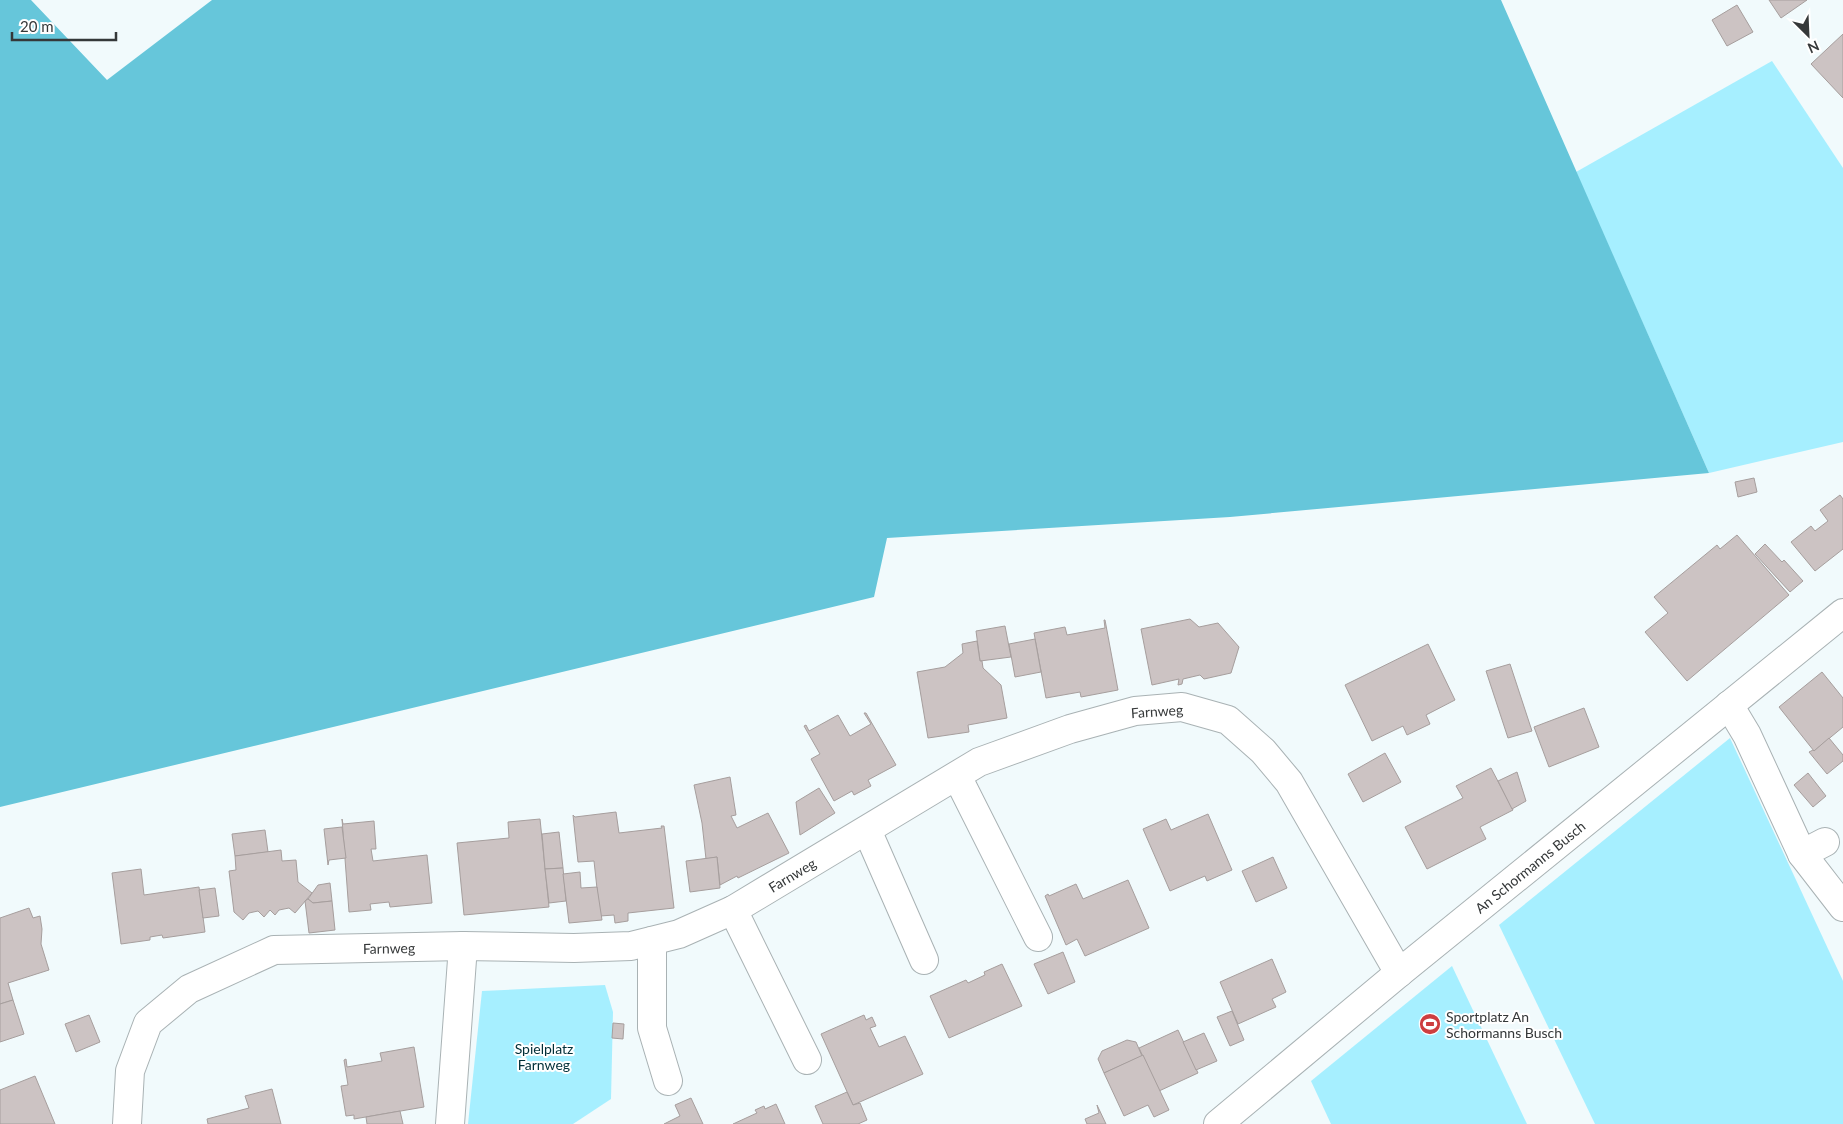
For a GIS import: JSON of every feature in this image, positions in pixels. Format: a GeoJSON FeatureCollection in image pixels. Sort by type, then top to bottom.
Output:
{"type":"FeatureCollection","features":[{"type":"Feature","properties":{"kind":"street","name":"An Schormanns Busch"},"geometry":{"type":"LineString","coordinates":[[1218,1124],[1399,973],[1843,613]]}},
{"type":"Feature","properties":{"kind":"street"},"geometry":{"type":"LineString","coordinates":[[1729,705],[1841,899]]}},
{"type":"Feature","properties":{"kind":"street","name":"Farnweg"},"geometry":{"type":"LineString","coordinates":[[127,1124],[130,1071],[148,1023],[190,989],[274,950],[463,946],[574,948],[631,946],[679,934],[733,910],[979,762],[1070,729],[1135,711],[1182,706],[1228,720],[1263,751],[1289,782],[1399,973]]}},
{"type":"Feature","properties":{"kind":"street"},"geometry":{"type":"LineString","coordinates":[[957,776],[1038,937]]}},
{"type":"Feature","properties":{"kind":"street"},"geometry":{"type":"LineString","coordinates":[[867,830],[924,960]]}},
{"type":"Feature","properties":{"kind":"street"},"geometry":{"type":"LineString","coordinates":[[733,910],[807,1060]]}},
{"type":"Feature","properties":{"kind":"street"},"geometry":{"type":"LineString","coordinates":[[652,941],[652,1028],[668,1081]]}},
{"type":"Feature","properties":{"kind":"street"},"geometry":{"type":"LineString","coordinates":[[450,1124],[463,946]]}},
{"type":"Feature","properties":{"kind":"green space"},"geometry":{"type":"Polygon","coordinates":[[[1772,61],[1843,168],[1843,442],[1709,473],[1576,172],[1772,61]]]}},
{"type":"Feature","properties":{"kind":"green space"},"geometry":{"type":"Polygon","coordinates":[[[1730,738],[1843,981],[1843,1124],[1595,1124],[1499,925],[1730,738]]]}},
{"type":"Feature","properties":{"kind":"green space","name":"Sportplatz An Schormanns Busch"},"geometry":{"type":"Polygon","coordinates":[[[1452,966],[1527,1124],[1331,1124],[1311,1081],[1452,966]]]}},
{"type":"Feature","properties":{"kind":"green space","name":"Spielplatz Farnweg"},"geometry":{"type":"Polygon","coordinates":[[[605,985],[613,1012],[611,1099],[573,1124],[468,1124],[482,991],[605,985]]]}},
{"type":"Feature","properties":{"kind":"shaded area"},"geometry":{"type":"Polygon","coordinates":[[[0,0],[31,0],[107,80],[212,0],[1501,0],[1709,473],[1230,517],[887,538],[874,597],[0,807],[0,0]]]}},
{"type":"Feature","properties":{"kind":"building"},"geometry":{"type":"Polygon","coordinates":[[[1769,0],[1807,0],[1781,18],[1769,0]]]}},
{"type":"Feature","properties":{"kind":"building"},"geometry":{"type":"Polygon","coordinates":[[[1737,5],[1753,32],[1727,46],[1712,20],[1737,5]]]}},
{"type":"Feature","properties":{"kind":"building"},"geometry":{"type":"Polygon","coordinates":[[[1843,34],[1843,98],[1811,64],[1843,34]]]}},
{"type":"Feature","properties":{"kind":"building"},"geometry":{"type":"Polygon","coordinates":[[[1754,478],[1757,492],[1738,497],[1735,482],[1754,478]]]}},
{"type":"Feature","properties":{"kind":"building"},"geometry":{"type":"Polygon","coordinates":[[[1840,495],[1843,499],[1843,549],[1815,571],[1791,542],[1811,526],[1815,531],[1828,521],[1820,510],[1840,495]]]}},
{"type":"Feature","properties":{"kind":"building"},"geometry":{"type":"Polygon","coordinates":[[[1737,535],[1789,595],[1687,681],[1645,632],[1668,613],[1654,597],[1717,545],[1720,549],[1737,535]]]}},
{"type":"Feature","properties":{"kind":"building"},"geometry":{"type":"Polygon","coordinates":[[[1765,544],[1782,562],[1784,560],[1803,581],[1790,592],[1755,554],[1765,544]]]}},
{"type":"Feature","properties":{"kind":"building"},"geometry":{"type":"Polygon","coordinates":[[[1190,619],[1199,627],[1218,623],[1239,647],[1231,673],[1204,679],[1200,675],[1183,679],[1182,684],[1178,685],[1179,679],[1152,685],[1141,629],[1190,619]]]}},
{"type":"Feature","properties":{"kind":"building"},"geometry":{"type":"Polygon","coordinates":[[[1104,620],[1118,690],[1081,697],[1080,692],[1046,698],[1034,633],[1065,627],[1067,635],[1105,628],[1104,620]]]}},
{"type":"Feature","properties":{"kind":"building"},"geometry":{"type":"Polygon","coordinates":[[[1005,626],[1011,657],[980,661],[976,631],[1005,626]]]}},
{"type":"Feature","properties":{"kind":"building"},"geometry":{"type":"Polygon","coordinates":[[[1035,639],[1041,672],[1015,677],[1009,644],[1035,639]]]}},
{"type":"Feature","properties":{"kind":"building"},"geometry":{"type":"Polygon","coordinates":[[[977,641],[983,668],[1001,685],[1007,718],[968,725],[969,732],[928,738],[917,672],[945,667],[963,653],[962,644],[977,641]]]}},
{"type":"Feature","properties":{"kind":"building"},"geometry":{"type":"Polygon","coordinates":[[[1428,644],[1455,700],[1426,715],[1430,724],[1407,735],[1403,726],[1372,741],[1345,685],[1428,644]]]}},
{"type":"Feature","properties":{"kind":"building"},"geometry":{"type":"Polygon","coordinates":[[[1510,664],[1532,731],[1508,738],[1486,671],[1510,664]]]}},
{"type":"Feature","properties":{"kind":"building"},"geometry":{"type":"Polygon","coordinates":[[[1822,672],[1843,698],[1843,727],[1814,751],[1779,707],[1822,672]]]}},
{"type":"Feature","properties":{"kind":"building"},"geometry":{"type":"Polygon","coordinates":[[[1584,708],[1599,747],[1549,767],[1534,727],[1584,708]]]}},
{"type":"Feature","properties":{"kind":"building"},"geometry":{"type":"Polygon","coordinates":[[[864,713],[866,713],[896,765],[868,780],[871,786],[854,795],[852,791],[834,801],[811,759],[820,754],[804,726],[806,725],[809,731],[838,715],[850,736],[871,724],[864,713]]]}},
{"type":"Feature","properties":{"kind":"building"},"geometry":{"type":"Polygon","coordinates":[[[1829,738],[1843,755],[1843,761],[1827,774],[1809,752],[1814,751],[1829,738]]]}},
{"type":"Feature","properties":{"kind":"building"},"geometry":{"type":"Polygon","coordinates":[[[1385,753],[1401,782],[1363,802],[1348,774],[1385,753]]]}},
{"type":"Feature","properties":{"kind":"building"},"geometry":{"type":"Polygon","coordinates":[[[1491,768],[1513,810],[1480,827],[1486,839],[1427,869],[1405,827],[1463,798],[1456,786],[1491,768]]]}},
{"type":"Feature","properties":{"kind":"building"},"geometry":{"type":"Polygon","coordinates":[[[1517,772],[1526,801],[1512,809],[1498,781],[1517,772]]]}},
{"type":"Feature","properties":{"kind":"building"},"geometry":{"type":"Polygon","coordinates":[[[1808,773],[1826,796],[1813,807],[1794,785],[1808,773]]]}},
{"type":"Feature","properties":{"kind":"building"},"geometry":{"type":"Polygon","coordinates":[[[730,777],[736,815],[731,816],[737,828],[768,813],[789,853],[720,885],[717,857],[706,859],[702,823],[694,785],[730,777]]]}},
{"type":"Feature","properties":{"kind":"building"},"geometry":{"type":"Polygon","coordinates":[[[819,788],[835,813],[800,835],[796,802],[819,788]]]}},
{"type":"Feature","properties":{"kind":"building"},"geometry":{"type":"Polygon","coordinates":[[[616,812],[619,833],[662,828],[661,826],[664,826],[674,908],[628,913],[628,921],[615,923],[614,915],[600,916],[594,861],[578,862],[573,815],[575,817],[616,812]]]}},
{"type":"Feature","properties":{"kind":"building"},"geometry":{"type":"Polygon","coordinates":[[[1208,814],[1232,870],[1207,881],[1205,876],[1170,891],[1143,829],[1166,819],[1171,830],[1208,814]]]}},
{"type":"Feature","properties":{"kind":"building"},"geometry":{"type":"Polygon","coordinates":[[[342,819],[343,824],[374,821],[376,849],[371,849],[373,861],[427,855],[432,903],[390,907],[389,902],[370,904],[371,910],[349,912],[342,819]]]}},
{"type":"Feature","properties":{"kind":"building"},"geometry":{"type":"Polygon","coordinates":[[[540,819],[549,907],[464,915],[457,843],[509,838],[508,822],[540,819]]]}},
{"type":"Feature","properties":{"kind":"building"},"geometry":{"type":"Polygon","coordinates":[[[342,827],[346,858],[329,860],[328,865],[324,829],[342,827]]]}},
{"type":"Feature","properties":{"kind":"building"},"geometry":{"type":"Polygon","coordinates":[[[265,830],[268,852],[235,856],[232,834],[265,830]]]}},
{"type":"Feature","properties":{"kind":"building"},"geometry":{"type":"Polygon","coordinates":[[[559,832],[563,868],[545,869],[542,834],[559,832]]]}},
{"type":"Feature","properties":{"kind":"building"},"geometry":{"type":"Polygon","coordinates":[[[281,850],[282,861],[296,860],[298,882],[312,893],[295,913],[289,908],[279,910],[275,915],[270,910],[264,917],[258,911],[249,913],[243,920],[234,912],[229,871],[236,870],[235,856],[281,850]]]}},
{"type":"Feature","properties":{"kind":"building"},"geometry":{"type":"Polygon","coordinates":[[[717,857],[720,888],[690,892],[686,861],[717,857]]]}},
{"type":"Feature","properties":{"kind":"building"},"geometry":{"type":"Polygon","coordinates":[[[1273,857],[1287,888],[1256,902],[1242,871],[1273,857]]]}},
{"type":"Feature","properties":{"kind":"building"},"geometry":{"type":"Polygon","coordinates":[[[563,868],[566,901],[549,903],[545,869],[563,868]]]}},
{"type":"Feature","properties":{"kind":"building"},"geometry":{"type":"Polygon","coordinates":[[[141,869],[144,895],[199,887],[205,932],[163,938],[162,935],[150,937],[150,940],[121,944],[112,873],[141,869]]]}},
{"type":"Feature","properties":{"kind":"building"},"geometry":{"type":"Polygon","coordinates":[[[580,872],[581,888],[597,887],[602,920],[569,923],[563,874],[580,872]]]}},
{"type":"Feature","properties":{"kind":"building"},"geometry":{"type":"Polygon","coordinates":[[[1128,880],[1149,928],[1085,956],[1077,939],[1066,945],[1045,896],[1076,884],[1083,899],[1128,880]]]}},
{"type":"Feature","properties":{"kind":"building"},"geometry":{"type":"Polygon","coordinates":[[[330,883],[332,901],[313,903],[308,899],[318,885],[330,883]]]}},
{"type":"Feature","properties":{"kind":"building"},"geometry":{"type":"Polygon","coordinates":[[[215,888],[219,916],[203,918],[199,890],[215,888]]]}},
{"type":"Feature","properties":{"kind":"building"},"geometry":{"type":"Polygon","coordinates":[[[308,899],[313,903],[332,901],[335,930],[309,933],[305,901],[308,899]]]}},
{"type":"Feature","properties":{"kind":"building"},"geometry":{"type":"Polygon","coordinates":[[[29,908],[33,918],[40,916],[42,929],[41,944],[49,970],[8,983],[13,1000],[0,1004],[0,918],[29,908]]]}},
{"type":"Feature","properties":{"kind":"building"},"geometry":{"type":"Polygon","coordinates":[[[1063,952],[1075,982],[1048,994],[1034,964],[1063,952]]]}},
{"type":"Feature","properties":{"kind":"building"},"geometry":{"type":"Polygon","coordinates":[[[1272,959],[1286,992],[1272,999],[1276,1007],[1238,1024],[1220,982],[1272,959]]]}},
{"type":"Feature","properties":{"kind":"building"},"geometry":{"type":"Polygon","coordinates":[[[1002,964],[1022,1006],[949,1038],[930,996],[966,980],[968,983],[985,975],[984,972],[1002,964]]]}},
{"type":"Feature","properties":{"kind":"building"},"geometry":{"type":"Polygon","coordinates":[[[13,1000],[24,1034],[0,1042],[0,1004],[13,1000]]]}},
{"type":"Feature","properties":{"kind":"building"},"geometry":{"type":"Polygon","coordinates":[[[1232,1011],[1244,1040],[1230,1046],[1217,1017],[1232,1011]]]}},
{"type":"Feature","properties":{"kind":"building"},"geometry":{"type":"Polygon","coordinates":[[[89,1015],[100,1042],[76,1052],[65,1024],[89,1015]]]}},
{"type":"Feature","properties":{"kind":"building"},"geometry":{"type":"Polygon","coordinates":[[[864,1015],[866,1020],[872,1017],[876,1026],[870,1028],[879,1047],[905,1036],[923,1074],[853,1105],[821,1034],[864,1015]]]}},
{"type":"Feature","properties":{"kind":"building"},"geometry":{"type":"Polygon","coordinates":[[[613,1023],[624,1024],[623,1039],[612,1038],[613,1023]]]}},
{"type":"Feature","properties":{"kind":"building"},"geometry":{"type":"Polygon","coordinates":[[[1178,1030],[1198,1073],[1159,1091],[1139,1048],[1178,1030]]]}},
{"type":"Feature","properties":{"kind":"building"},"geometry":{"type":"Polygon","coordinates":[[[1204,1033],[1217,1061],[1196,1070],[1183,1042],[1204,1033]]]}},
{"type":"Feature","properties":{"kind":"building"},"geometry":{"type":"Polygon","coordinates":[[[1127,1040],[1136,1042],[1142,1056],[1104,1073],[1098,1059],[1102,1051],[1127,1040]]]}},
{"type":"Feature","properties":{"kind":"building"},"geometry":{"type":"Polygon","coordinates":[[[414,1047],[424,1107],[354,1119],[354,1115],[346,1116],[341,1086],[348,1085],[344,1060],[346,1059],[347,1067],[382,1061],[380,1053],[414,1047]]]}},
{"type":"Feature","properties":{"kind":"building"},"geometry":{"type":"Polygon","coordinates":[[[1143,1055],[1169,1110],[1154,1117],[1148,1105],[1124,1116],[1104,1073],[1143,1055]]]}},
{"type":"Feature","properties":{"kind":"building"},"geometry":{"type":"Polygon","coordinates":[[[35,1076],[55,1124],[0,1124],[0,1090],[35,1076]]]}},
{"type":"Feature","properties":{"kind":"building"},"geometry":{"type":"Polygon","coordinates":[[[272,1089],[281,1124],[208,1124],[207,1119],[249,1108],[245,1096],[272,1089]]]}},
{"type":"Feature","properties":{"kind":"building"},"geometry":{"type":"Polygon","coordinates":[[[847,1092],[853,1105],[860,1103],[867,1120],[858,1124],[823,1124],[815,1106],[847,1092]]]}},
{"type":"Feature","properties":{"kind":"building"},"geometry":{"type":"Polygon","coordinates":[[[691,1098],[703,1124],[664,1124],[680,1116],[675,1105],[691,1098]]]}},
{"type":"Feature","properties":{"kind":"building"},"geometry":{"type":"Polygon","coordinates":[[[776,1104],[785,1124],[733,1124],[757,1113],[755,1110],[764,1106],[765,1109],[776,1104]]]}},
{"type":"Feature","properties":{"kind":"building"},"geometry":{"type":"Polygon","coordinates":[[[1097,1105],[1106,1124],[1087,1124],[1085,1119],[1099,1113],[1097,1105]]]}},
{"type":"Feature","properties":{"kind":"building"},"geometry":{"type":"Polygon","coordinates":[[[400,1111],[403,1124],[367,1124],[366,1117],[400,1111]]]}},
{"type":"Feature","properties":{"kind":"place","name":"Sportplatz An Schormanns Busch"},"geometry":{"type":"Point","coordinates":[1430,1024]}}]}
